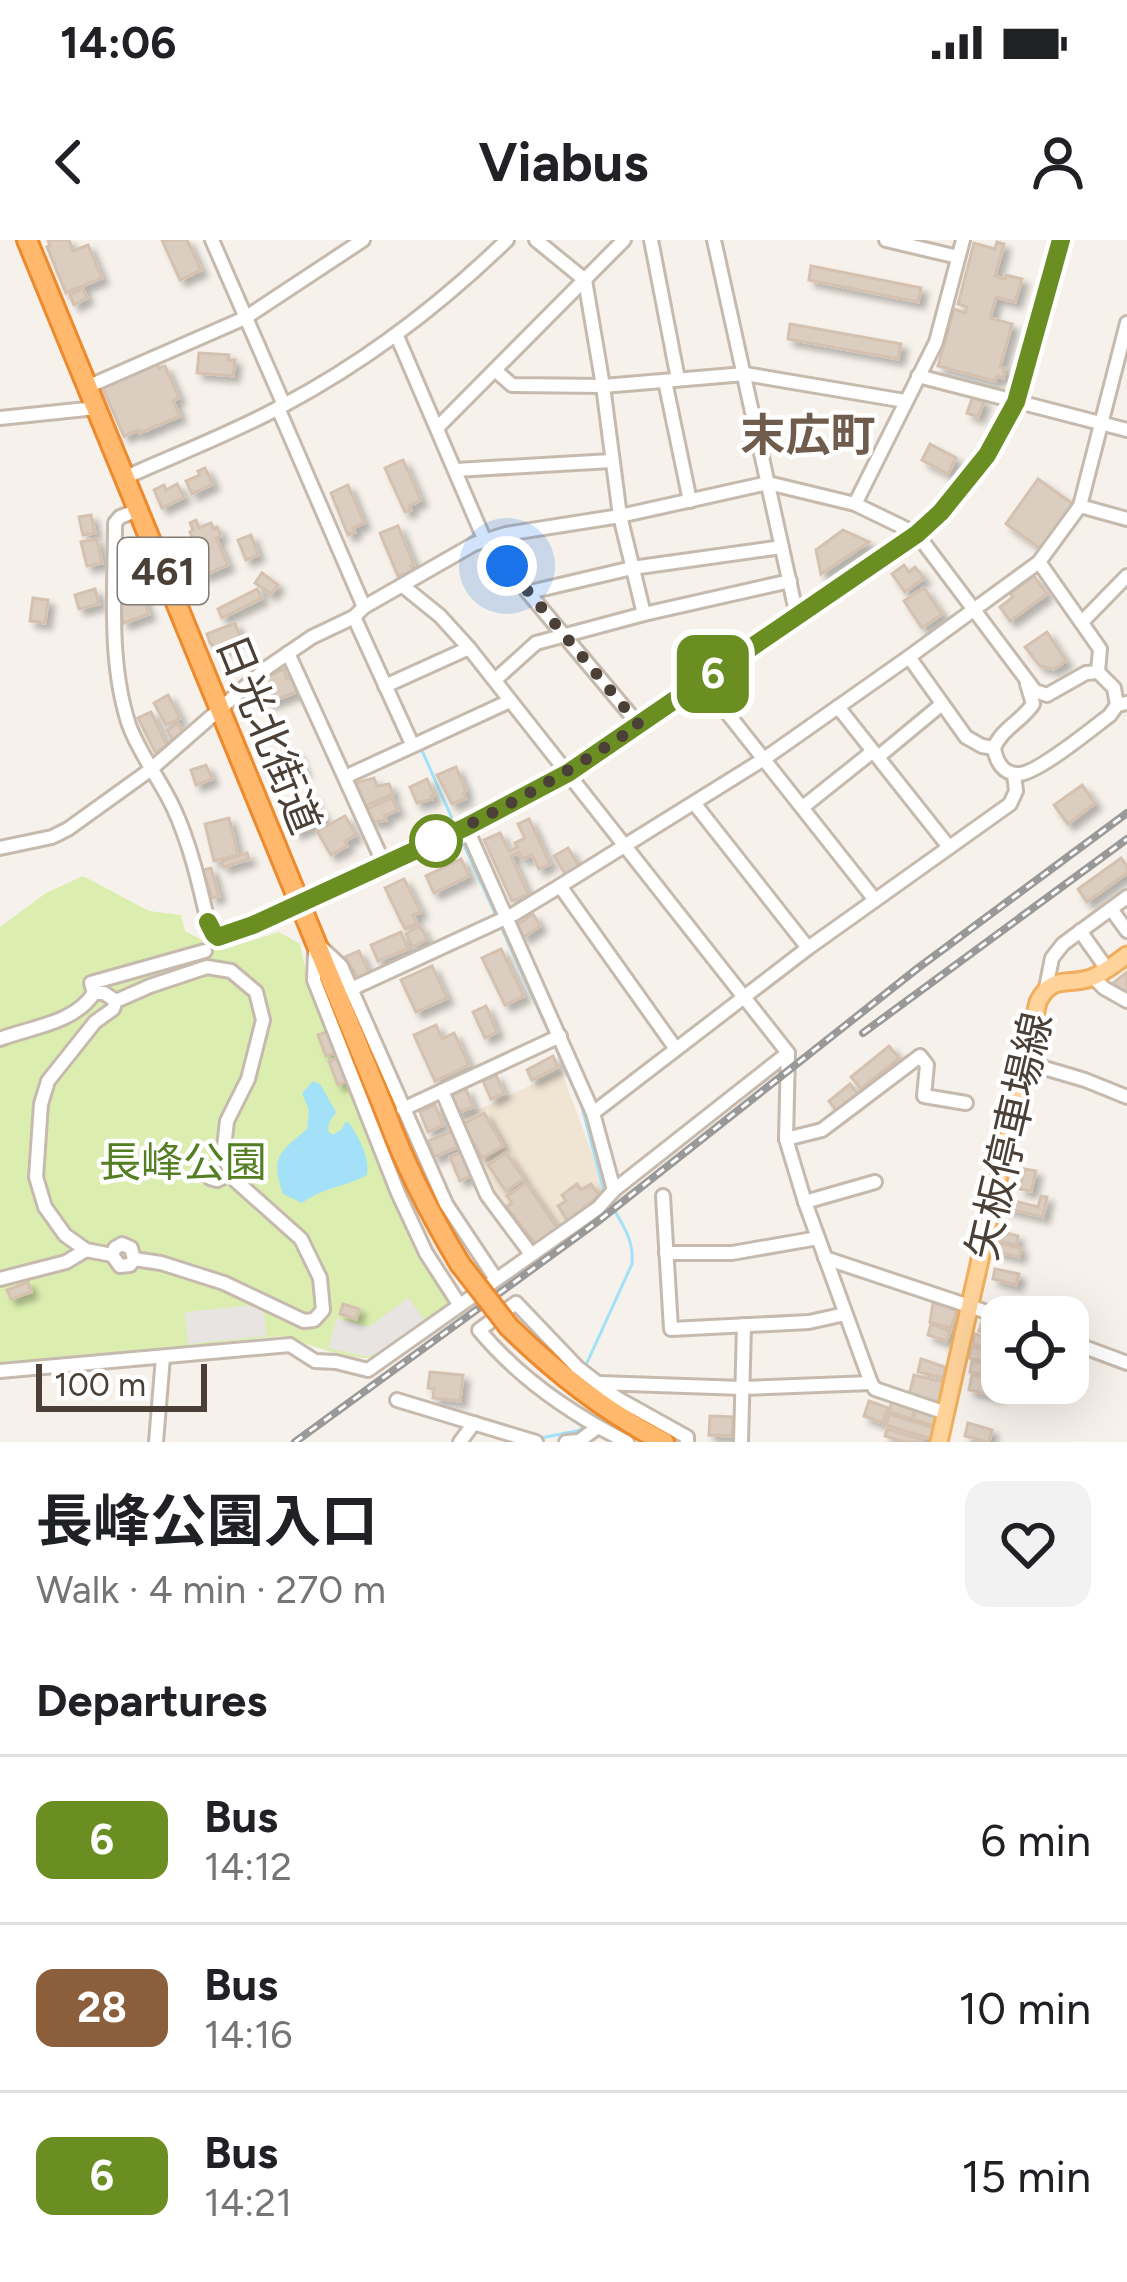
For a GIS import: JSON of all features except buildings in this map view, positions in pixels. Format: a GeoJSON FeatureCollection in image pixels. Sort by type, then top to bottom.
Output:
{"type":"FeatureCollection","features":[{"type":"Feature","properties":{"kind":"highway","name":"日光北街道"},"geometry":{"type":"LineString","coordinates":[[27,240],[424,1204],[460,1264],[541,1359],[582,1393],[664,1442]]}},
{"type":"Feature","properties":{"kind":"main road","name":"矢板停車場線"},"geometry":{"type":"LineString","coordinates":[[939,1442],[1038,1002],[1046,988],[1100,973],[1127,956]]}},
{"type":"Feature","properties":{"kind":"street"},"geometry":{"type":"LineString","coordinates":[[212,240],[281,407],[385,686],[412,744]]}},
{"type":"Feature","properties":{"kind":"street"},"geometry":{"type":"LineString","coordinates":[[87,387],[245,318],[363,240]]}},
{"type":"Feature","properties":{"kind":"street"},"geometry":{"type":"LineString","coordinates":[[124,478],[281,407],[397,336],[507,240]]}},
{"type":"Feature","properties":{"kind":"street"},"geometry":{"type":"LineString","coordinates":[[536,240],[585,280],[620,516],[644,614]]}},
{"type":"Feature","properties":{"kind":"street"},"geometry":{"type":"LineString","coordinates":[[437,428],[624,240]]}},
{"type":"Feature","properties":{"kind":"street"},"geometry":{"type":"LineString","coordinates":[[650,240],[690,501]]}},
{"type":"Feature","properties":{"kind":"street"},"geometry":{"type":"LineString","coordinates":[[715,240],[797,616]]}},
{"type":"Feature","properties":{"kind":"street"},"geometry":{"type":"LineString","coordinates":[[886,240],[958,257]]}},
{"type":"Feature","properties":{"kind":"street"},"geometry":{"type":"LineString","coordinates":[[855,504],[936,342],[962,240]]}},
{"type":"Feature","properties":{"kind":"street"},"geometry":{"type":"LineString","coordinates":[[137,510],[115,523],[115,638],[123,702],[150,770],[186,837],[208,922],[218,937],[466,827],[568,773],[917,534],[973,475],[999,438],[1016,402],[1061,240]]}},
{"type":"Feature","properties":{"kind":"street"},"geometry":{"type":"LineString","coordinates":[[351,989],[507,918],[625,846],[764,759],[1039,562],[1080,506],[1127,323]]}},
{"type":"Feature","properties":{"kind":"street"},"geometry":{"type":"LineString","coordinates":[[397,336],[485,541],[639,725]]}},
{"type":"Feature","properties":{"kind":"street"},"geometry":{"type":"LineString","coordinates":[[496,371],[512,385],[603,386],[745,374],[905,401]]}},
{"type":"Feature","properties":{"kind":"street"},"geometry":{"type":"LineString","coordinates":[[918,376],[1127,430]]}},
{"type":"Feature","properties":{"kind":"street"},"geometry":{"type":"LineString","coordinates":[[0,418],[96,408]]}},
{"type":"Feature","properties":{"kind":"street"},"geometry":{"type":"LineString","coordinates":[[455,470],[611,461]]}},
{"type":"Feature","properties":{"kind":"street"},"geometry":{"type":"LineString","coordinates":[[0,848],[68,829],[150,770],[268,667],[474,544],[768,483],[855,504],[917,534],[1034,691],[1047,695],[1086,673],[1098,672],[1122,704],[1040,766],[1014,774],[1004,770],[994,748],[1003,732],[1030,710],[1033,704],[1027,683]]}},
{"type":"Feature","properties":{"kind":"street"},"geometry":{"type":"LineString","coordinates":[[1080,506],[1127,519]]}},
{"type":"Feature","properties":{"kind":"street"},"geometry":{"type":"LineString","coordinates":[[530,592],[632,568],[782,547]]}},
{"type":"Feature","properties":{"kind":"street"},"geometry":{"type":"LineString","coordinates":[[1039,562],[1100,649],[1098,672]]}},
{"type":"Feature","properties":{"kind":"street"},"geometry":{"type":"LineString","coordinates":[[1082,622],[1127,576]]}},
{"type":"Feature","properties":{"kind":"street"},"geometry":{"type":"LineString","coordinates":[[495,680],[536,643],[790,581]]}},
{"type":"Feature","properties":{"kind":"street"},"geometry":{"type":"LineString","coordinates":[[403,586],[469,648],[788,1053],[786,1139],[871,1383],[875,1389],[946,1413]]}},
{"type":"Feature","properties":{"kind":"street"},"geometry":{"type":"LineString","coordinates":[[385,686],[469,648]]}},
{"type":"Feature","properties":{"kind":"street"},"geometry":{"type":"LineString","coordinates":[[289,653],[384,864]]}},
{"type":"Feature","properties":{"kind":"street"},"geometry":{"type":"LineString","coordinates":[[909,657],[966,737],[994,748]]}},
{"type":"Feature","properties":{"kind":"street"},"geometry":{"type":"LineString","coordinates":[[703,681],[875,900]]}},
{"type":"Feature","properties":{"kind":"street"},"geometry":{"type":"LineString","coordinates":[[345,777],[510,701]]}},
{"type":"Feature","properties":{"kind":"street"},"geometry":{"type":"LineString","coordinates":[[802,807],[943,704]]}},
{"type":"Feature","properties":{"kind":"street"},"geometry":{"type":"LineString","coordinates":[[838,707],[949,848]]}},
{"type":"Feature","properties":{"kind":"street"},"geometry":{"type":"LineString","coordinates":[[593,1113],[808,948],[1010,804],[1016,790],[1014,774]]}},
{"type":"Feature","properties":{"kind":"street"},"geometry":{"type":"LineString","coordinates":[[694,803],[808,948]]}},
{"type":"Feature","properties":{"kind":"street"},"geometry":{"type":"LineString","coordinates":[[466,827],[593,1113],[614,1190]]}},
{"type":"Feature","properties":{"kind":"street"},"geometry":{"type":"LineString","coordinates":[[560,886],[676,1048]]}},
{"type":"Feature","properties":{"kind":"street"},"geometry":{"type":"LineString","coordinates":[[1046,988],[1052,958],[1063,944],[1122,904],[1127,931]]}},
{"type":"Feature","properties":{"kind":"street"},"geometry":{"type":"LineString","coordinates":[[1080,931],[1103,988],[1127,1001]]}},
{"type":"Feature","properties":{"kind":"street"},"geometry":{"type":"LineString","coordinates":[[316,943],[341,966],[446,1204],[496,1279]]}},
{"type":"Feature","properties":{"kind":"street"},"geometry":{"type":"LineString","coordinates":[[316,943],[314,980],[398,1193],[426,1253],[459,1304]]}},
{"type":"Feature","properties":{"kind":"street"},"geometry":{"type":"LineString","coordinates":[[0,1039],[57,1022],[88,1003],[94,993],[91,983],[205,951]]}},
{"type":"Feature","properties":{"kind":"street"},"geometry":{"type":"LineString","coordinates":[[207,967],[231,971],[256,992],[262,1020],[248,1079],[226,1121],[224,1156],[230,1174],[301,1239],[320,1278],[323,1310],[314,1320],[304,1321],[189,1270],[134,1259],[131,1248],[122,1244],[112,1256],[86,1250],[65,1235],[48,1213],[36,1177],[41,1105],[48,1082],[65,1057],[94,1022],[110,1013],[116,1001],[207,967]]}},
{"type":"Feature","properties":{"kind":"street"},"geometry":{"type":"LineString","coordinates":[[94,993],[116,1001]]}},
{"type":"Feature","properties":{"kind":"street"},"geometry":{"type":"LineString","coordinates":[[403,1109],[560,1036]]}},
{"type":"Feature","properties":{"kind":"street"},"geometry":{"type":"LineString","coordinates":[[0,1371],[290,1345],[315,1361],[368,1370],[598,1208],[614,1190],[788,1053]]}},
{"type":"Feature","properties":{"kind":"street"},"geometry":{"type":"LineString","coordinates":[[786,1139],[822,1130],[920,1056],[927,1065],[924,1096],[966,1103]]}},
{"type":"Feature","properties":{"kind":"street"},"geometry":{"type":"LineString","coordinates":[[1024,1063],[1127,1097]]}},
{"type":"Feature","properties":{"kind":"street"},"geometry":{"type":"LineString","coordinates":[[442,1091],[487,1195],[531,1254]]}},
{"type":"Feature","properties":{"kind":"street"},"geometry":{"type":"LineString","coordinates":[[205,1170],[217,1180],[230,1174]]}},
{"type":"Feature","properties":{"kind":"street"},"geometry":{"type":"LineString","coordinates":[[805,1202],[874,1181]]}},
{"type":"Feature","properties":{"kind":"street"},"geometry":{"type":"LineString","coordinates":[[663,1196],[671,1329],[809,1322],[845,1314]]}},
{"type":"Feature","properties":{"kind":"street"},"geometry":{"type":"LineString","coordinates":[[666,1252],[732,1253],[818,1238]]}},
{"type":"Feature","properties":{"kind":"street"},"geometry":{"type":"LineString","coordinates":[[0,1280],[66,1262],[86,1250]]}},
{"type":"Feature","properties":{"kind":"street"},"geometry":{"type":"LineString","coordinates":[[825,1258],[981,1310]]}},
{"type":"Feature","properties":{"kind":"street"},"geometry":{"type":"LineString","coordinates":[[628,1442],[551,1395],[479,1330],[516,1303],[567,1358],[616,1398],[687,1437],[687,1442]]}},
{"type":"Feature","properties":{"kind":"street"},"geometry":{"type":"LineString","coordinates":[[741,1442],[744,1325]]}},
{"type":"Feature","properties":{"kind":"street"},"geometry":{"type":"LineString","coordinates":[[1089,1349],[1127,1363]]}},
{"type":"Feature","properties":{"kind":"street"},"geometry":{"type":"LineString","coordinates":[[156,1442],[163,1358]]}},
{"type":"Feature","properties":{"kind":"street"},"geometry":{"type":"LineString","coordinates":[[599,1384],[743,1388],[871,1383]]}},
{"type":"Feature","properties":{"kind":"street"},"geometry":{"type":"LineString","coordinates":[[398,1400],[503,1437],[536,1442]]}},
{"type":"Feature","properties":{"kind":"street"},"geometry":{"type":"LineString","coordinates":[[460,1442],[474,1423]]}},
{"type":"Feature","properties":{"kind":"street"},"geometry":{"type":"LineString","coordinates":[[570,1442],[598,1427]]}},
{"type":"Feature","properties":{"kind":"shaded area"},"geometry":{"type":"Polygon","coordinates":[[[561,1071],[606,1190],[596,1204],[533,1250],[490,1192],[458,1119],[561,1071]]]}},
{"type":"Feature","properties":{"kind":"shaded area"},"geometry":{"type":"Polygon","coordinates":[[[408,1298],[425,1320],[378,1355],[328,1348],[337,1318],[369,1327],[408,1298]]]}},
{"type":"Feature","properties":{"kind":"shaded area"},"geometry":{"type":"Polygon","coordinates":[[[263,1304],[266,1336],[188,1344],[185,1312],[263,1304]]]}},
{"type":"Feature","properties":{"kind":"green space","name":"長峰公園"},"geometry":{"type":"Polygon","coordinates":[[[83,876],[149,911],[181,915],[185,931],[222,950],[279,932],[300,944],[308,981],[421,1257],[451,1301],[379,1357],[340,1355],[283,1336],[0,1364],[0,927],[46,893],[83,876]]]}},
{"type":"Feature","properties":{"kind":"water"},"geometry":{"type":"Polygon","coordinates":[[[313,1081],[320,1084],[336,1112],[328,1131],[333,1135],[349,1123],[365,1154],[367,1175],[302,1203],[283,1194],[277,1171],[284,1150],[307,1129],[309,1110],[302,1093],[313,1081]]]}},
{"type":"Feature","properties":{"kind":"waterway"},"geometry":{"type":"LineString","coordinates":[[363,619],[389,677]]}},
{"type":"Feature","properties":{"kind":"waterway"},"geometry":{"type":"LineString","coordinates":[[393,686],[416,737]]}},
{"type":"Feature","properties":{"kind":"waterway"},"geometry":{"type":"LineString","coordinates":[[420,746],[455,825]]}},
{"type":"Feature","properties":{"kind":"waterway"},"geometry":{"type":"LineString","coordinates":[[459,834],[497,918]]}},
{"type":"Feature","properties":{"kind":"waterway"},"geometry":{"type":"LineString","coordinates":[[501,927],[549,1033]]}},
{"type":"Feature","properties":{"kind":"waterway"},"geometry":{"type":"LineString","coordinates":[[553,1042],[582,1107],[604,1191]]}},
{"type":"Feature","properties":{"kind":"waterway"},"geometry":{"type":"LineString","coordinates":[[586,1365],[632,1264],[629,1240],[611,1204]]}},
{"type":"Feature","properties":{"kind":"waterway"},"geometry":{"type":"LineString","coordinates":[[542,1442],[541,1438],[581,1430],[582,1423]]}},
{"type":"Feature","properties":{"kind":"railway"},"geometry":{"type":"LineString","coordinates":[[295,1442],[597,1222],[918,968],[1127,813]]}},
{"type":"Feature","properties":{"kind":"railway"},"geometry":{"type":"LineString","coordinates":[[863,1033],[1127,839]]}},
{"type":"Feature","properties":{"kind":"bus line","name":"6"},"geometry":{"type":"LineString","coordinates":[[208,922],[218,937],[253,925],[519,800],[568,773],[917,534],[973,475],[1007,422],[1061,240]]}},
{"type":"Feature","properties":{"kind":"district","name":"末広町"},"geometry":{"type":"Point","coordinates":[808,435]}},
{"type":"Feature","properties":{"kind":"route"},"geometry":{"type":"LineString","coordinates":[[436,841],[425,845],[568,773],[639,725],[507,566]]}}]}
